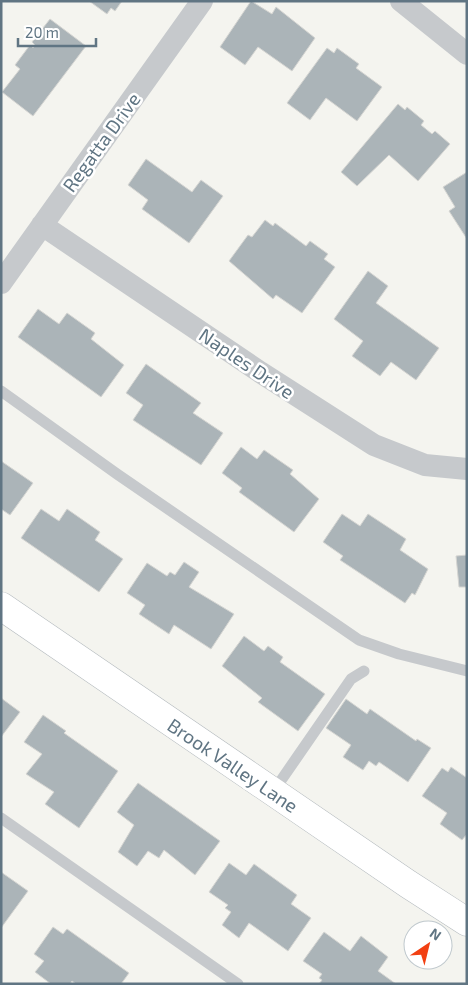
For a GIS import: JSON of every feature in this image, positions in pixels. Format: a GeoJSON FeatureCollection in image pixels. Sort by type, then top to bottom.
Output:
{"type":"FeatureCollection","features":[{"type":"Feature","properties":{"kind":"street","name":"Regatta Drive"},"geometry":{"type":"LineString","coordinates":[[1,283],[202,1]]}},
{"type":"Feature","properties":{"kind":"street"},"geometry":{"type":"LineString","coordinates":[[401,1],[467,54]]}},
{"type":"Feature","properties":{"kind":"street","name":"Naples Drive"},"geometry":{"type":"LineString","coordinates":[[42,225],[260,372],[374,445],[424,465],[467,469]]}},
{"type":"Feature","properties":{"kind":"street","name":"Brook Valley Lane"},"geometry":{"type":"LineString","coordinates":[[1,606],[408,884],[467,922]]}},
{"type":"Feature","properties":{"kind":"lane"},"geometry":{"type":"LineString","coordinates":[[1,391],[117,474],[360,640],[399,654],[467,671]]}},
{"type":"Feature","properties":{"kind":"lane"},"geometry":{"type":"LineString","coordinates":[[273,792],[351,679],[364,671]]}},
{"type":"Feature","properties":{"kind":"lane"},"geometry":{"type":"LineString","coordinates":[[1,818],[238,984]]}},
{"type":"Feature","properties":{"kind":"building"},"geometry":{"type":"Polygon","coordinates":[[[89,1],[122,1],[115,11],[111,8],[107,14],[89,1]]]}},
{"type":"Feature","properties":{"kind":"building"},"geometry":{"type":"Polygon","coordinates":[[[251,1],[272,14],[276,7],[315,38],[292,71],[258,47],[245,65],[220,47],[251,1]]]}},
{"type":"Feature","properties":{"kind":"building"},"geometry":{"type":"Polygon","coordinates":[[[50,19],[86,46],[33,116],[2,92],[20,69],[15,65],[30,45],[33,48],[35,45],[32,42],[50,19]]]}},
{"type":"Feature","properties":{"kind":"building"},"geometry":{"type":"Polygon","coordinates":[[[327,48],[334,53],[337,48],[359,64],[356,68],[382,87],[357,121],[326,98],[310,120],[287,103],[327,48]]]}},
{"type":"Feature","properties":{"kind":"building"},"geometry":{"type":"Polygon","coordinates":[[[398,104],[405,110],[407,107],[424,121],[421,125],[432,134],[435,131],[450,144],[418,181],[389,155],[357,186],[341,172],[398,104]]]}},
{"type":"Feature","properties":{"kind":"building"},"geometry":{"type":"Polygon","coordinates":[[[146,159],[192,192],[201,180],[223,196],[189,243],[142,209],[148,200],[128,185],[146,159]]]}},
{"type":"Feature","properties":{"kind":"building"},"geometry":{"type":"Polygon","coordinates":[[[467,172],[467,239],[449,211],[455,207],[443,187],[467,172]]]}},
{"type":"Feature","properties":{"kind":"building"},"geometry":{"type":"Polygon","coordinates":[[[265,220],[273,226],[275,223],[306,246],[310,241],[328,254],[324,259],[335,267],[302,313],[276,295],[273,299],[229,261],[248,235],[252,237],[265,220]]]}},
{"type":"Feature","properties":{"kind":"building"},"geometry":{"type":"Polygon","coordinates":[[[368,271],[388,286],[376,303],[439,348],[416,380],[391,362],[380,376],[352,356],[363,341],[334,319],[368,271]]]}},
{"type":"Feature","properties":{"kind":"building"},"geometry":{"type":"Polygon","coordinates":[[[38,309],[59,324],[67,313],[95,333],[91,339],[124,365],[101,397],[18,337],[38,309]]]}},
{"type":"Feature","properties":{"kind":"building"},"geometry":{"type":"Polygon","coordinates":[[[146,364],[201,403],[193,413],[223,433],[201,465],[133,420],[143,405],[126,393],[146,364]]]}},
{"type":"Feature","properties":{"kind":"building"},"geometry":{"type":"Polygon","coordinates":[[[241,447],[257,459],[264,450],[293,470],[290,474],[319,499],[294,532],[239,492],[242,488],[222,473],[241,447]]]}},
{"type":"Feature","properties":{"kind":"building"},"geometry":{"type":"Polygon","coordinates":[[[1,461],[33,483],[10,515],[1,509],[1,461]]]}},
{"type":"Feature","properties":{"kind":"building"},"geometry":{"type":"Polygon","coordinates":[[[41,509],[59,521],[67,509],[100,532],[95,540],[123,559],[99,592],[21,538],[41,509]]]}},
{"type":"Feature","properties":{"kind":"building"},"geometry":{"type":"Polygon","coordinates":[[[342,514],[360,526],[368,514],[406,539],[400,550],[428,569],[415,595],[412,593],[405,603],[340,560],[343,556],[323,542],[342,514]]]}},
{"type":"Feature","properties":{"kind":"building"},"geometry":{"type":"Polygon","coordinates":[[[467,555],[467,587],[459,587],[456,556],[467,555]]]}},
{"type":"Feature","properties":{"kind":"building"},"geometry":{"type":"Polygon","coordinates":[[[184,562],[199,572],[189,587],[234,614],[211,649],[174,625],[169,634],[139,614],[145,605],[127,593],[147,563],[167,576],[170,572],[175,575],[184,562]]]}},
{"type":"Feature","properties":{"kind":"building"},"geometry":{"type":"Polygon","coordinates":[[[244,636],[264,651],[268,646],[283,657],[280,662],[325,694],[298,731],[258,702],[262,698],[222,666],[244,636]]]}},
{"type":"Feature","properties":{"kind":"building"},"geometry":{"type":"Polygon","coordinates":[[[1,698],[20,712],[1,737],[1,698]]]}},
{"type":"Feature","properties":{"kind":"building"},"geometry":{"type":"Polygon","coordinates":[[[346,699],[367,714],[370,709],[416,741],[417,739],[431,748],[408,782],[379,762],[376,766],[369,761],[363,770],[343,757],[351,745],[326,728],[346,699]]]}},
{"type":"Feature","properties":{"kind":"building"},"geometry":{"type":"Polygon","coordinates":[[[43,715],[66,731],[64,733],[118,771],[79,828],[45,804],[54,792],[26,774],[42,754],[24,742],[43,715]]]}},
{"type":"Feature","properties":{"kind":"building"},"geometry":{"type":"Polygon","coordinates":[[[451,767],[467,778],[467,834],[462,840],[440,824],[447,813],[422,796],[442,768],[448,772],[451,767]]]}},
{"type":"Feature","properties":{"kind":"building"},"geometry":{"type":"Polygon","coordinates":[[[138,783],[220,841],[195,875],[164,850],[159,858],[148,851],[137,866],[118,852],[134,825],[117,812],[138,783]]]}},
{"type":"Feature","properties":{"kind":"building"},"geometry":{"type":"Polygon","coordinates":[[[229,863],[246,875],[254,864],[297,895],[291,904],[311,918],[288,951],[249,923],[239,938],[222,925],[231,912],[225,908],[228,905],[209,892],[229,863]]]}},
{"type":"Feature","properties":{"kind":"building"},"geometry":{"type":"Polygon","coordinates":[[[1,872],[28,891],[1,928],[1,872]]]}},
{"type":"Feature","properties":{"kind":"building"},"geometry":{"type":"Polygon","coordinates":[[[53,927],[63,934],[67,929],[129,973],[121,984],[76,984],[72,981],[70,984],[51,984],[35,972],[44,961],[34,954],[53,927]]]}},
{"type":"Feature","properties":{"kind":"building"},"geometry":{"type":"Polygon","coordinates":[[[324,932],[350,951],[361,936],[388,957],[378,971],[396,984],[319,984],[322,980],[319,978],[322,974],[303,961],[324,932]]]}}]}
